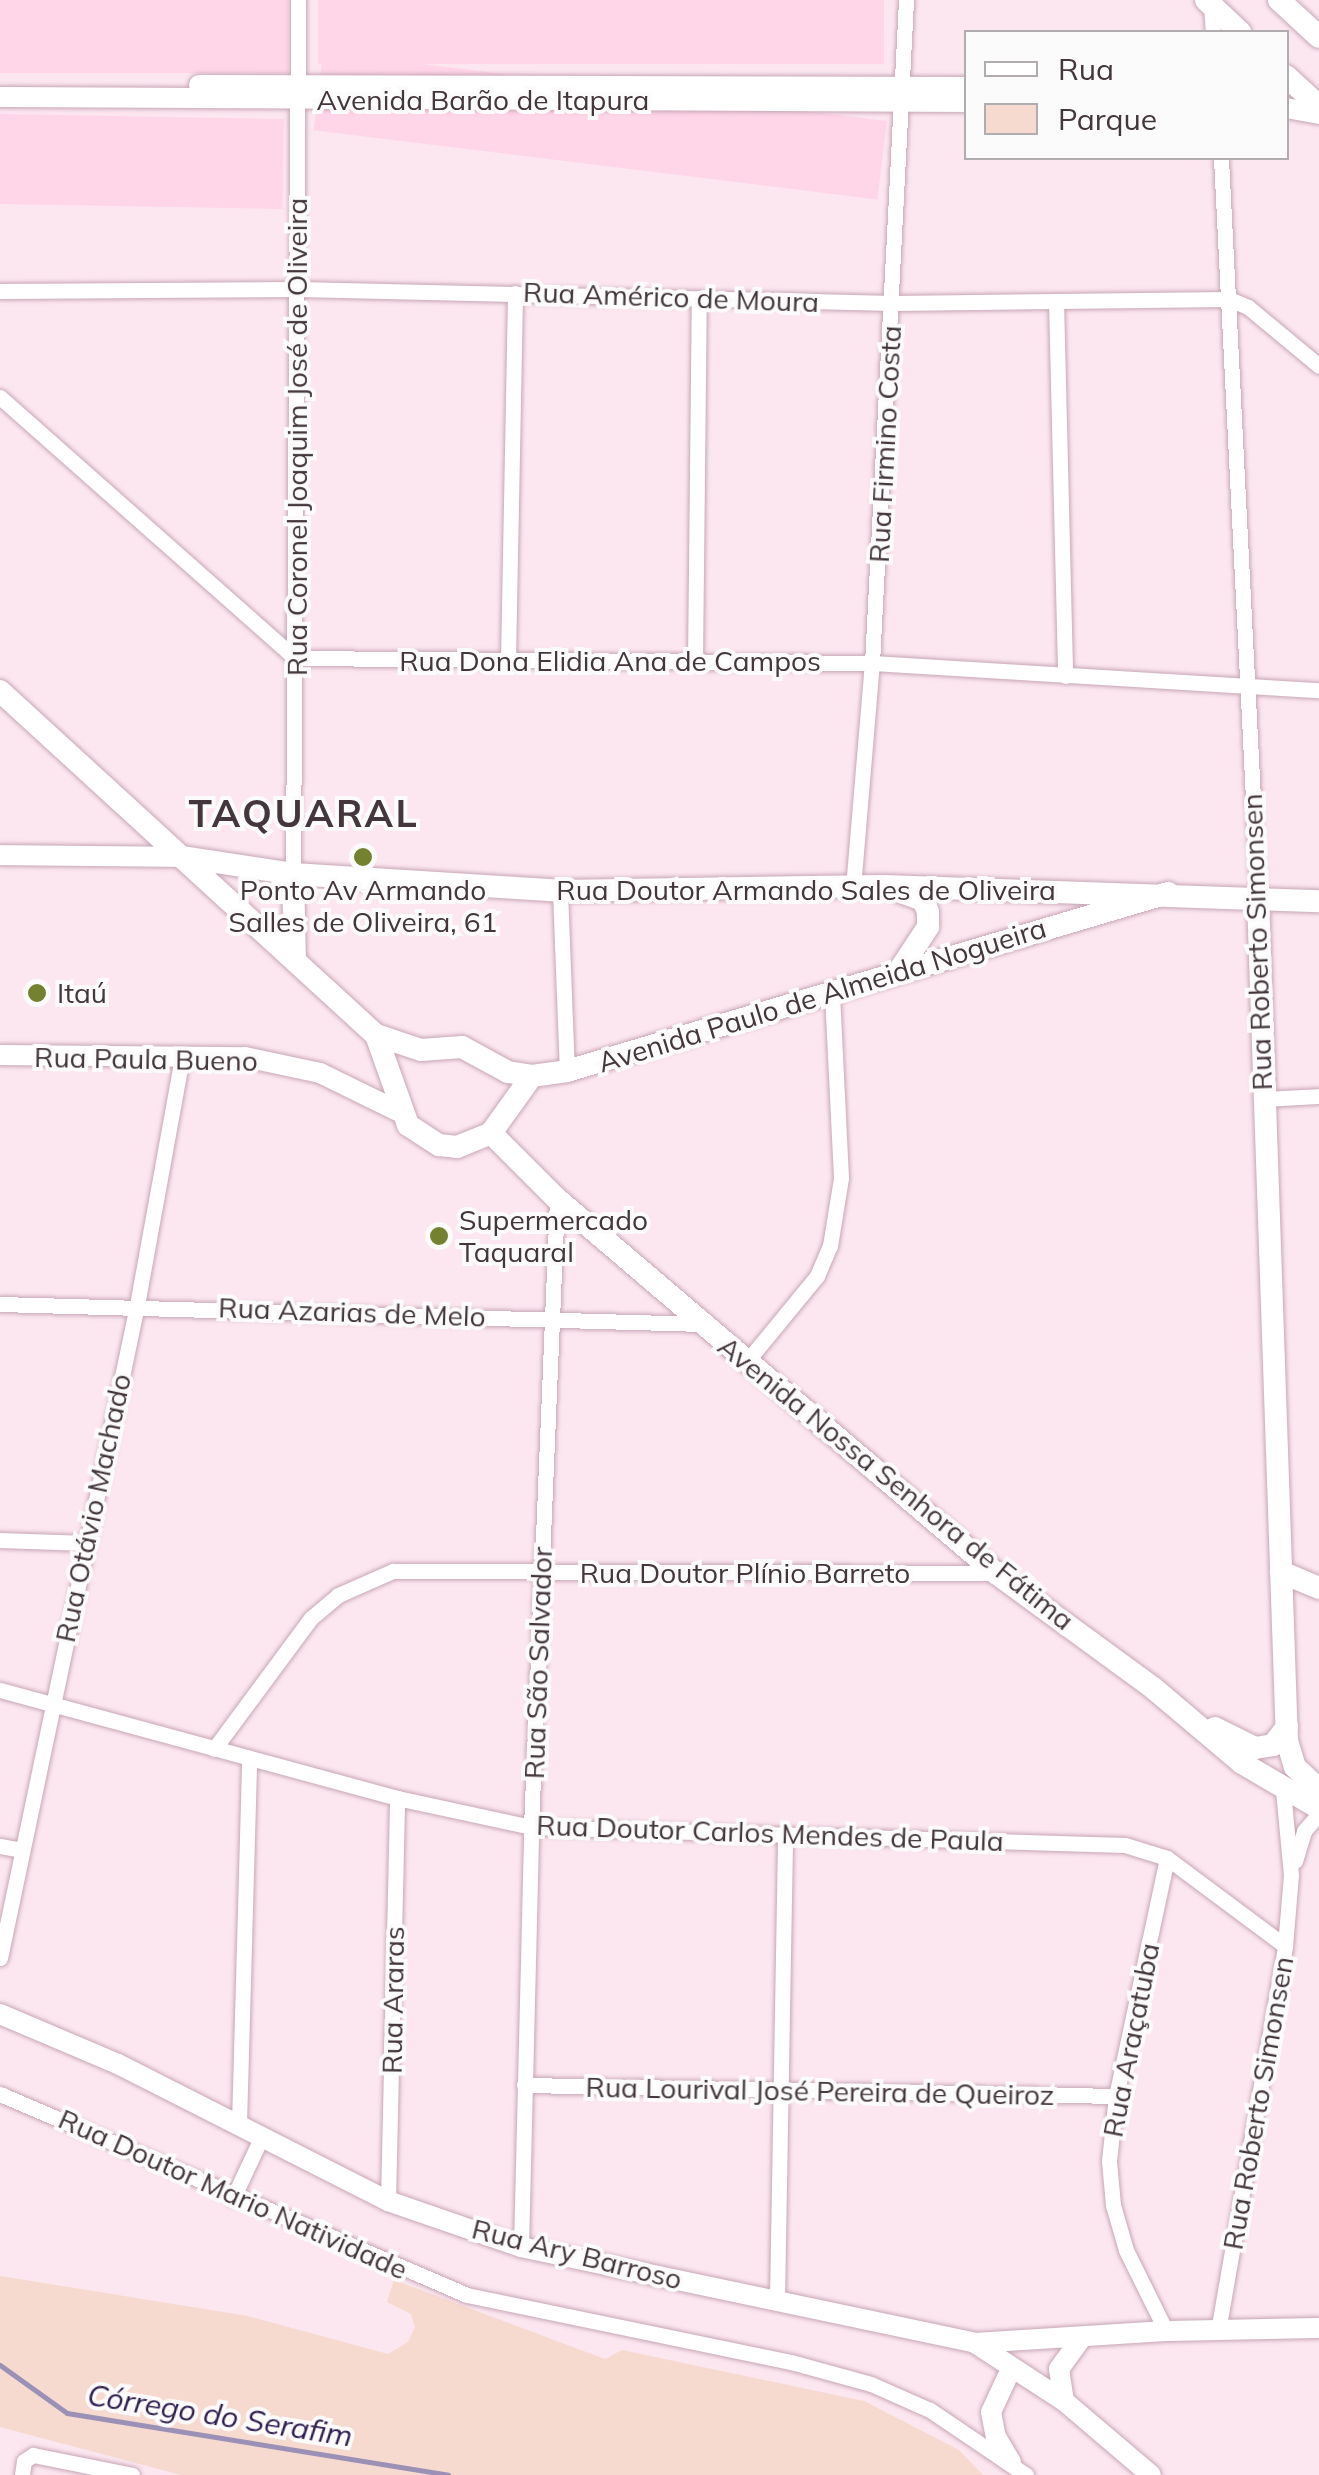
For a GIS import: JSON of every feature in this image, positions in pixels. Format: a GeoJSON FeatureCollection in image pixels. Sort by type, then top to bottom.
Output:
{"type":"FeatureCollection","features":[{"type":"Feature","properties":{"kind":"main road"},"geometry":{"type":"LineString","coordinates":[[1279,0],[1319,38]]}},
{"type":"Feature","properties":{"kind":"main road"},"geometry":{"type":"LineString","coordinates":[[1208,2],[1238,30]]}},
{"type":"Feature","properties":{"kind":"main road"},"geometry":{"type":"LineString","coordinates":[[1289,80],[1306,102]]}},
{"type":"Feature","properties":{"kind":"main road","name":"Avenida Barão de Itapura"},"geometry":{"type":"LineString","coordinates":[[0,84],[299,92]]}},
{"type":"Feature","properties":{"kind":"main road","name":"Avenida Barão de Itapura"},"geometry":{"type":"LineString","coordinates":[[903,94],[964,86]]}},
{"type":"Feature","properties":{"kind":"main road","name":"Avenida Barão de Itapura"},"geometry":{"type":"LineString","coordinates":[[0,97],[299,92],[903,94],[964,102]]}},
{"type":"Feature","properties":{"kind":"main road"},"geometry":{"type":"LineString","coordinates":[[0,691],[376,1036],[392,1071],[402,1112],[422,1138],[457,1147],[490,1133],[532,1076],[508,1072],[462,1047],[421,1050],[376,1036]]}},
{"type":"Feature","properties":{"kind":"main road"},"geometry":{"type":"LineString","coordinates":[[0,855],[184,857]]}},
{"type":"Feature","properties":{"kind":"main road","name":"Rua Doutor Armando Sales de Oliveira"},"geometry":{"type":"LineString","coordinates":[[184,857],[292,874],[560,890],[884,886],[1319,901]]}},
{"type":"Feature","properties":{"kind":"main road"},"geometry":{"type":"LineString","coordinates":[[292,874],[295,960]]}},
{"type":"Feature","properties":{"kind":"main road"},"geometry":{"type":"LineString","coordinates":[[884,886],[922,900],[928,912],[928,927],[900,972]]}},
{"type":"Feature","properties":{"kind":"main road","name":"Avenida Paulo de Almeida Nogueira"},"geometry":{"type":"LineString","coordinates":[[532,1076],[567,1071],[1168,893]]}},
{"type":"Feature","properties":{"kind":"main road","name":"Rua Roberto Simonsen"},"geometry":{"type":"LineString","coordinates":[[1258,899],[1262,1100],[1287,1727]]}},
{"type":"Feature","properties":{"kind":"main road","name":"Rua Paula Bueno"},"geometry":{"type":"LineString","coordinates":[[0,1055],[246,1058],[292,1066],[355,1087],[402,1112]]}},
{"type":"Feature","properties":{"kind":"main road","name":"Avenida Nossa Senhora de Fátima"},"geometry":{"type":"LineString","coordinates":[[490,1133],[557,1199],[996,1573],[1175,1705],[1242,1763],[1319,1811]]}},
{"type":"Feature","properties":{"kind":"main road"},"geometry":{"type":"LineString","coordinates":[[1281,1572],[1319,1588]]}},
{"type":"Feature","properties":{"kind":"main road"},"geometry":{"type":"LineString","coordinates":[[1175,1705],[1256,1748],[1273,1746],[1287,1727]]}},
{"type":"Feature","properties":{"kind":"main road"},"geometry":{"type":"LineString","coordinates":[[1287,1727],[1295,1767],[1319,1789]]}},
{"type":"Feature","properties":{"kind":"main road"},"geometry":{"type":"LineString","coordinates":[[1282,1790],[1287,1727]]}},
{"type":"Feature","properties":{"kind":"main road","name":"Rua Ary Barroso"},"geometry":{"type":"LineString","coordinates":[[0,2014],[118,2064],[388,2201],[522,2247],[975,2344],[1064,2401],[1151,2475]]}},
{"type":"Feature","properties":{"kind":"main road"},"geometry":{"type":"LineString","coordinates":[[975,2344],[1166,2331],[1319,2328]]}},
{"type":"Feature","properties":{"kind":"main road"},"geometry":{"type":"LineString","coordinates":[[1064,2401],[1058,2368],[1082,2338]]}},
{"type":"Feature","properties":{"kind":"main road"},"geometry":{"type":"LineString","coordinates":[[1011,2369],[991,2412],[996,2437],[1018,2468]]}},
{"type":"Feature","properties":{"kind":"street","name":"Rua Coronel Joaquim José de Oliveira"},"geometry":{"type":"LineString","coordinates":[[292,874],[298,0]]}},
{"type":"Feature","properties":{"kind":"street","name":"Rua Firmino Costa"},"geometry":{"type":"LineString","coordinates":[[853,888],[872,663],[894,303],[906,0]]}},
{"type":"Feature","properties":{"kind":"street"},"geometry":{"type":"LineString","coordinates":[[1208,2],[1213,30]]}},
{"type":"Feature","properties":{"kind":"street","name":"Rua Roberto Simonsen"},"geometry":{"type":"LineString","coordinates":[[1220,160],[1258,899]]}},
{"type":"Feature","properties":{"kind":"street","name":"Rua Américo de Moura"},"geometry":{"type":"LineString","coordinates":[[0,291],[298,288],[894,303],[1229,299]]}},
{"type":"Feature","properties":{"kind":"street"},"geometry":{"type":"LineString","coordinates":[[508,660],[515,293]]}},
{"type":"Feature","properties":{"kind":"street"},"geometry":{"type":"LineString","coordinates":[[695,662],[699,298]]}},
{"type":"Feature","properties":{"kind":"street"},"geometry":{"type":"LineString","coordinates":[[1229,299],[1248,307],[1319,366]]}},
{"type":"Feature","properties":{"kind":"street"},"geometry":{"type":"LineString","coordinates":[[1056,301],[1064,676]]}},
{"type":"Feature","properties":{"kind":"street"},"geometry":{"type":"LineString","coordinates":[[0,397],[295,658]]}},
{"type":"Feature","properties":{"kind":"street","name":"Rua Dona Elidia Ana de Campos"},"geometry":{"type":"LineString","coordinates":[[295,658],[872,663],[1319,690]]}},
{"type":"Feature","properties":{"kind":"street"},"geometry":{"type":"LineString","coordinates":[[560,890],[567,1071]]}},
{"type":"Feature","properties":{"kind":"street"},"geometry":{"type":"LineString","coordinates":[[748,1360],[818,1276],[830,1246],[842,1178],[832,994]]}},
{"type":"Feature","properties":{"kind":"street","name":"Rua Otávio Machado"},"geometry":{"type":"LineString","coordinates":[[0,1958],[137,1305],[182,1057]]}},
{"type":"Feature","properties":{"kind":"street"},"geometry":{"type":"LineString","coordinates":[[1262,1100],[1319,1096]]}},
{"type":"Feature","properties":{"kind":"street","name":"Rua São Salvador"},"geometry":{"type":"LineString","coordinates":[[522,2247],[531,1827],[549,1319],[557,1199]]}},
{"type":"Feature","properties":{"kind":"street","name":"Rua Azarias de Melo"},"geometry":{"type":"LineString","coordinates":[[0,1304],[703,1324]]}},
{"type":"Feature","properties":{"kind":"street"},"geometry":{"type":"LineString","coordinates":[[0,1540],[86,1544]]}},
{"type":"Feature","properties":{"kind":"street","name":"Rua Doutor Plínio Barreto"},"geometry":{"type":"LineString","coordinates":[[214,1749],[312,1618],[338,1595],[393,1571],[996,1573]]}},
{"type":"Feature","properties":{"kind":"street","name":"Rua Doutor Carlos Mendes de Paula"},"geometry":{"type":"LineString","coordinates":[[0,1690],[397,1798],[531,1827],[1125,1845],[1167,1858],[1286,1946]]}},
{"type":"Feature","properties":{"kind":"street"},"geometry":{"type":"LineString","coordinates":[[239,2124],[250,1759]]}},
{"type":"Feature","properties":{"kind":"street","name":"Rua Roberto Simonsen"},"geometry":{"type":"LineString","coordinates":[[1282,1790],[1292,1875]]}},
{"type":"Feature","properties":{"kind":"street","name":"Rua Araras"},"geometry":{"type":"LineString","coordinates":[[388,2201],[397,1798]]}},
{"type":"Feature","properties":{"kind":"street","name":"Rua Roberto Simonsen"},"geometry":{"type":"LineString","coordinates":[[1218,2331],[1286,1946],[1292,1875],[1304,1832],[1319,1811]]}},
{"type":"Feature","properties":{"kind":"street"},"geometry":{"type":"LineString","coordinates":[[777,2300],[785,1835]]}},
{"type":"Feature","properties":{"kind":"street"},"geometry":{"type":"LineString","coordinates":[[0,1846],[22,1850]]}},
{"type":"Feature","properties":{"kind":"street","name":"Rua Araçatuba"},"geometry":{"type":"LineString","coordinates":[[1166,2331],[1126,2250],[1113,2205],[1109,2161],[1116,2096],[1167,1858]]}},
{"type":"Feature","properties":{"kind":"street","name":"Rua Lourival José Pereira de Queiroz"},"geometry":{"type":"LineString","coordinates":[[524,2085],[782,2093],[1116,2096]]}},
{"type":"Feature","properties":{"kind":"street","name":"Rua Doutor Mario Natividade"},"geometry":{"type":"LineString","coordinates":[[0,2094],[152,2157],[233,2198],[467,2295],[791,2362],[872,2384],[930,2410],[1018,2468]]}},
{"type":"Feature","properties":{"kind":"street"},"geometry":{"type":"LineString","coordinates":[[233,2198],[262,2136]]}},
{"type":"Feature","properties":{"kind":"street"},"geometry":{"type":"LineString","coordinates":[[22,2475],[28,2456],[57,2458],[132,2475]]}},
{"type":"Feature","properties":{"kind":"shaded area"},"geometry":{"type":"Polygon","coordinates":[[[0,0],[288,0],[288,73],[0,73],[0,0]]]}},
{"type":"Feature","properties":{"kind":"shaded area"},"geometry":{"type":"Polygon","coordinates":[[[318,0],[884,0],[884,64],[318,64],[318,0]]]}},
{"type":"Feature","properties":{"kind":"shaded area"},"geometry":{"type":"Polygon","coordinates":[[[323,52],[887,121],[877,199],[314,130],[323,52]]]}},
{"type":"Feature","properties":{"kind":"shaded area"},"geometry":{"type":"Polygon","coordinates":[[[0,114],[284,119],[282,209],[0,204],[0,114]]]}},
{"type":"Feature","properties":{"kind":"green space"},"geometry":{"type":"Polygon","coordinates":[[[0,2276],[248,2316],[388,2354],[408,2342],[415,2327],[411,2314],[387,2302],[394,2280],[605,2359],[622,2350],[864,2401],[959,2450],[983,2475],[181,2475],[0,2427],[0,2276]]]}},
{"type":"Feature","properties":{"kind":"waterway","name":"Córrego do Serafim"},"geometry":{"type":"LineString","coordinates":[[0,2365],[67,2413],[448,2475]]}},
{"type":"Feature","properties":{"kind":"place","name":"Ponto Av Armando Salles de Oliveira, 61"},"geometry":{"type":"Point","coordinates":[363,857]}},
{"type":"Feature","properties":{"kind":"place","name":"Itaú"},"geometry":{"type":"Point","coordinates":[37,993]}},
{"type":"Feature","properties":{"kind":"place","name":"Supermercado Taquaral"},"geometry":{"type":"Point","coordinates":[439,1236]}},
{"type":"Feature","properties":{"kind":"district","name":"TAQUARAL"},"geometry":{"type":"Point","coordinates":[304,814]}}]}
